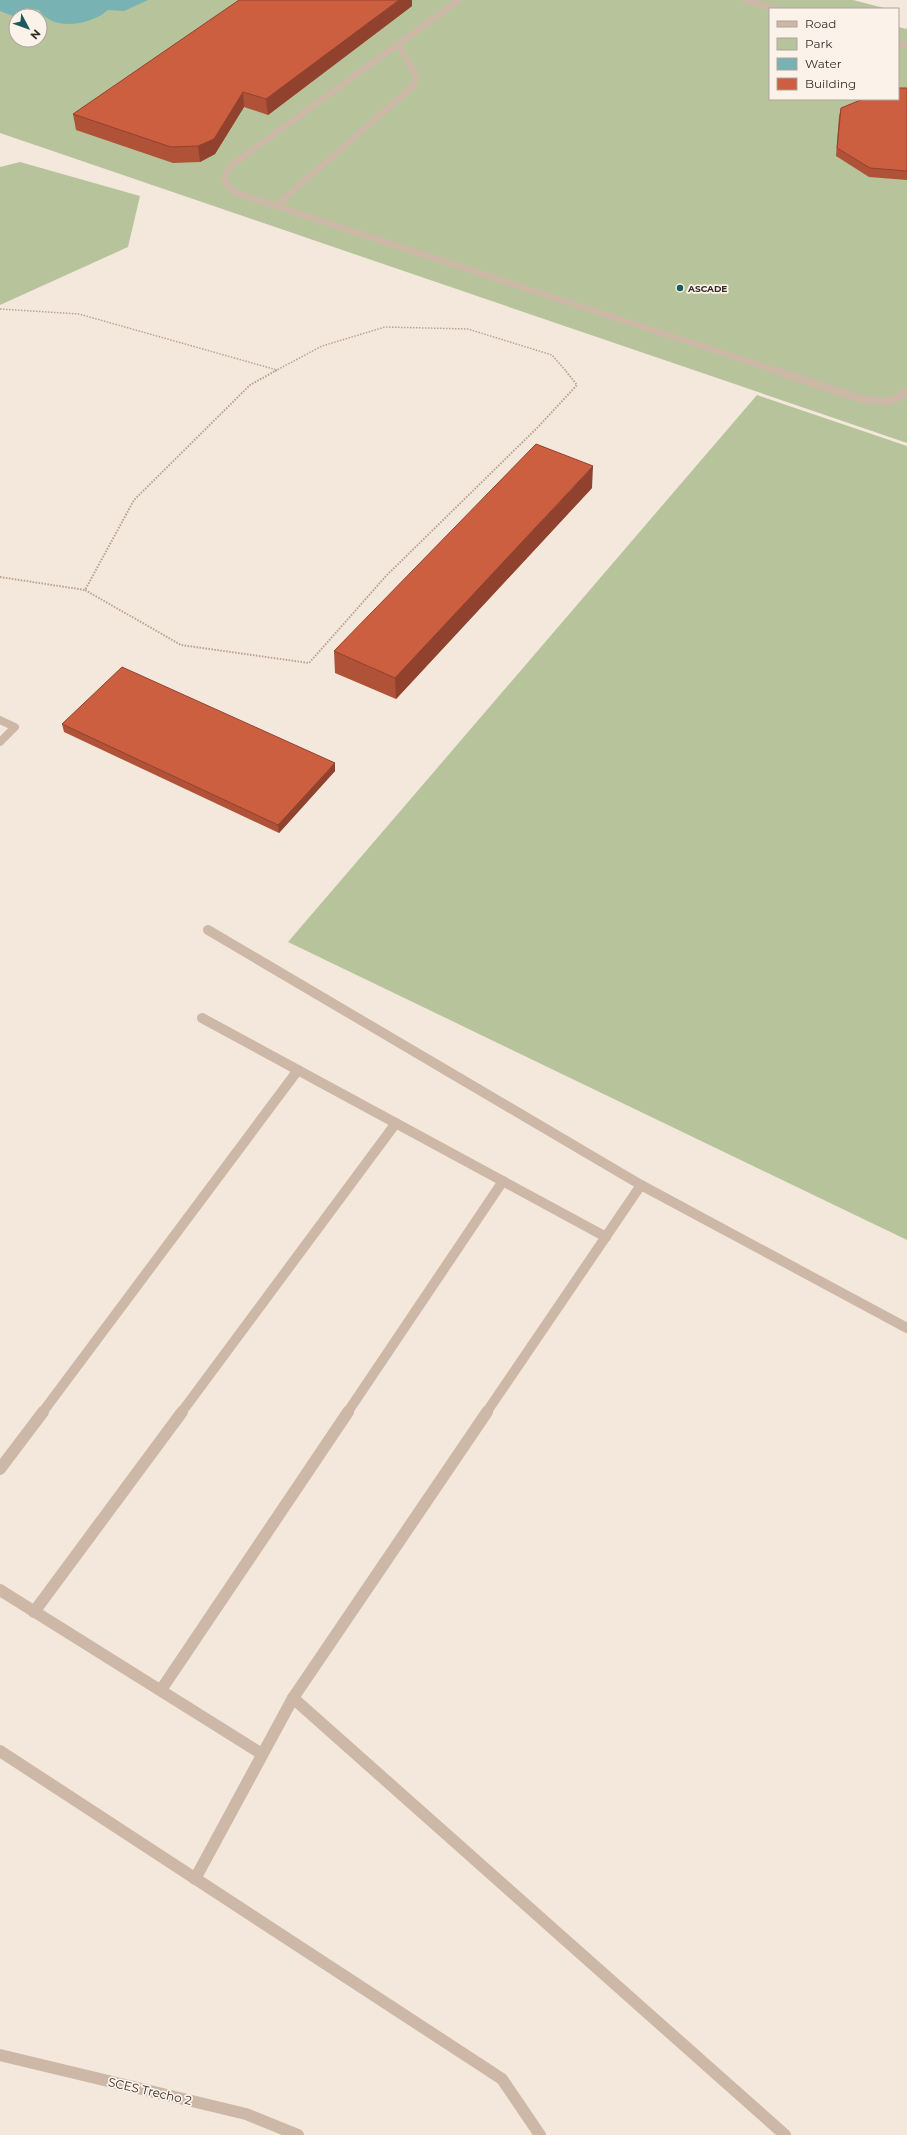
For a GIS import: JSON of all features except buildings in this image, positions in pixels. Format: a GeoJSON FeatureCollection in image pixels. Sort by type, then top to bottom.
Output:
{"type":"FeatureCollection","features":[{"type":"Feature","properties":{"kind":"street"},"geometry":{"type":"LineString","coordinates":[[459,0],[229,167],[224,180],[234,192],[861,399],[888,402],[907,392]]}},
{"type":"Feature","properties":{"kind":"street"},"geometry":{"type":"LineString","coordinates":[[744,0],[773,8]]}},
{"type":"Feature","properties":{"kind":"street"},"geometry":{"type":"LineString","coordinates":[[276,206],[414,85],[416,76],[398,44]]}},
{"type":"Feature","properties":{"kind":"street"},"geometry":{"type":"LineString","coordinates":[[0,720],[15,727],[0,742]]}},
{"type":"Feature","properties":{"kind":"street"},"geometry":{"type":"LineString","coordinates":[[208,930],[641,1186],[907,1328]]}},
{"type":"Feature","properties":{"kind":"street"},"geometry":{"type":"LineString","coordinates":[[202,1018],[606,1237]]}},
{"type":"Feature","properties":{"kind":"street"},"geometry":{"type":"LineString","coordinates":[[0,1469],[298,1070]]}},
{"type":"Feature","properties":{"kind":"street"},"geometry":{"type":"LineString","coordinates":[[34,1612],[396,1123]]}},
{"type":"Feature","properties":{"kind":"street"},"geometry":{"type":"LineString","coordinates":[[161,1690],[504,1182]]}},
{"type":"Feature","properties":{"kind":"street"},"geometry":{"type":"LineString","coordinates":[[195,1879],[293,1698],[641,1186]]}},
{"type":"Feature","properties":{"kind":"street"},"geometry":{"type":"LineString","coordinates":[[0,1590],[262,1754]]}},
{"type":"Feature","properties":{"kind":"street"},"geometry":{"type":"LineString","coordinates":[[293,1698],[786,2135]]}},
{"type":"Feature","properties":{"kind":"street"},"geometry":{"type":"LineString","coordinates":[[0,1751],[502,2079],[540,2135]]}},
{"type":"Feature","properties":{"kind":"street","name":"SCES Trecho 2"},"geometry":{"type":"LineString","coordinates":[[0,2055],[246,2114],[298,2135]]}},
{"type":"Feature","properties":{"kind":"path"},"geometry":{"type":"LineString","coordinates":[[0,309],[79,314],[278,370]]}},
{"type":"Feature","properties":{"kind":"path"},"geometry":{"type":"LineString","coordinates":[[0,577],[86,590],[181,645],[308,663],[386,576],[538,427],[577,385],[552,355],[468,329],[385,327],[322,346],[250,385],[134,500],[86,590]]}},
{"type":"Feature","properties":{"kind":"green space","name":"ASCADE"},"geometry":{"type":"Polygon","coordinates":[[[0,0],[853,0],[884,8],[769,8],[769,100],[899,100],[899,27],[907,29],[907,443],[0,133],[0,0]]]}},
{"type":"Feature","properties":{"kind":"green space"},"geometry":{"type":"Polygon","coordinates":[[[20,162],[140,196],[128,247],[0,305],[0,167],[20,162]]]}},
{"type":"Feature","properties":{"kind":"green space"},"geometry":{"type":"Polygon","coordinates":[[[757,395],[907,446],[907,1240],[288,942],[757,395]]]}},
{"type":"Feature","properties":{"kind":"water"},"geometry":{"type":"Polygon","coordinates":[[[0,0],[148,0],[124,11],[108,10],[92,19],[72,24],[63,24],[48,18],[48,8],[8,8],[8,14],[0,11],[0,0]]]}},
{"type":"Feature","properties":{"kind":"place","name":"ASCADE"},"geometry":{"type":"Point","coordinates":[680,288]}}]}
